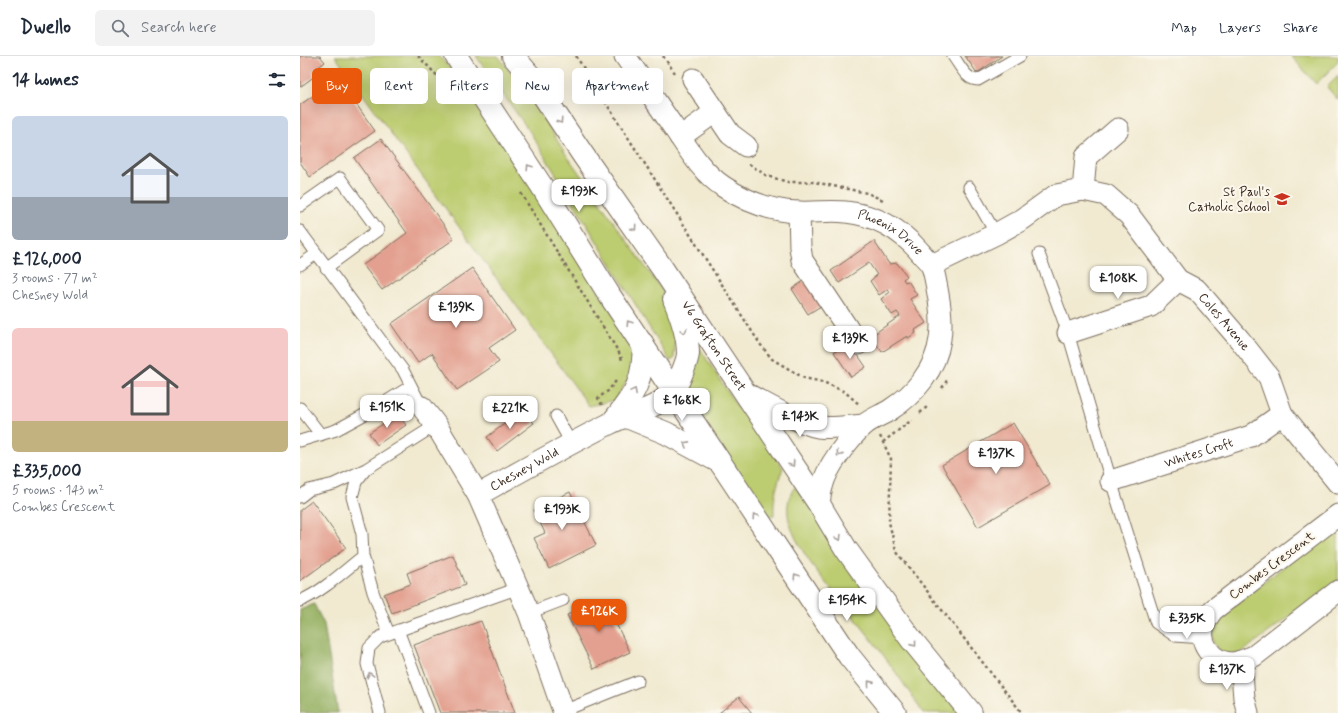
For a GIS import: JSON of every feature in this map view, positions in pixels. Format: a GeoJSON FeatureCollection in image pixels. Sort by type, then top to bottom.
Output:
{"type":"FeatureCollection","features":[{"type":"Feature","properties":{"kind":"street"},"geometry":{"type":"LineString","coordinates":[[456,56],[541,185],[610,296],[643,343],[720,463],[849,656],[895,713]]}},
{"type":"Feature","properties":{"kind":"street","name":"V6 Grafton Street"},"geometry":{"type":"LineString","coordinates":[[513,56],[531,77],[583,155],[662,268],[747,394],[819,504],[846,549],[911,639],[972,713]]}},
{"type":"Feature","properties":{"kind":"street","name":"Phoenix Drive"},"geometry":{"type":"LineString","coordinates":[[626,56],[699,166],[723,187],[750,202],[773,209],[799,212],[847,212],[864,215],[883,221],[901,233],[932,265],[941,317],[940,339],[937,354],[930,371],[919,386],[892,409],[868,423],[839,453],[827,474],[822,487],[819,504]]}},
{"type":"Feature","properties":{"kind":"street"},"geometry":{"type":"LineString","coordinates":[[685,77],[715,112],[730,134],[747,154]]}},
{"type":"Feature","properties":{"kind":"street"},"geometry":{"type":"LineString","coordinates":[[680,137],[715,112]]}},
{"type":"Feature","properties":{"kind":"street"},"geometry":{"type":"LineString","coordinates":[[1083,190],[1086,157],[1118,129]]}},
{"type":"Feature","properties":{"kind":"street","name":"Coles Avenue"},"geometry":{"type":"LineString","coordinates":[[932,265],[996,234],[1023,219],[1056,195],[1083,190],[1106,195],[1129,215],[1178,280],[1197,290],[1269,377],[1282,414],[1338,483]]}},
{"type":"Feature","properties":{"kind":"street"},"geometry":{"type":"LineString","coordinates":[[799,212],[802,260],[858,344]]}},
{"type":"Feature","properties":{"kind":"street"},"geometry":{"type":"LineString","coordinates":[[662,268],[680,313],[686,336],[688,354],[680,379],[674,391]]}},
{"type":"Feature","properties":{"kind":"street"},"geometry":{"type":"LineString","coordinates":[[1068,334],[1151,306],[1178,280]]}},
{"type":"Feature","properties":{"kind":"street"},"geometry":{"type":"LineString","coordinates":[[643,343],[642,369],[637,386],[619,420],[666,432],[720,463]]}},
{"type":"Feature","properties":{"kind":"street","name":"Chesney Wold"},"geometry":{"type":"LineString","coordinates":[[478,495],[571,444],[619,420],[665,400],[674,391]]}},
{"type":"Feature","properties":{"kind":"street"},"geometry":{"type":"LineString","coordinates":[[747,394],[796,419],[817,427],[839,428],[868,423]]}},
{"type":"Feature","properties":{"kind":"street","name":"Chesney Wold"},"geometry":{"type":"LineString","coordinates":[[422,407],[436,425],[478,495],[530,613],[563,712]]}},
{"type":"Feature","properties":{"kind":"street","name":"Whites Croft"},"geometry":{"type":"LineString","coordinates":[[1111,481],[1251,436],[1282,414]]}},
{"type":"Feature","properties":{"kind":"street","name":"Combes Crescent"},"geometry":{"type":"LineString","coordinates":[[1203,638],[1203,627],[1206,618],[1213,610],[1338,515]]}},
{"type":"Feature","properties":{"kind":"street"},"geometry":{"type":"LineString","coordinates":[[1203,638],[1211,655],[1218,660],[1230,663],[1241,661],[1254,656],[1338,591]]}},
{"type":"Feature","properties":{"kind":"street"},"geometry":{"type":"LineString","coordinates":[[1241,661],[1244,698],[1248,713]]}},
{"type":"Feature","properties":{"kind":"lane"},"geometry":{"type":"LineString","coordinates":[[953,56],[972,80],[978,80],[1020,56]]}},
{"type":"Feature","properties":{"kind":"lane"},"geometry":{"type":"LineString","coordinates":[[300,206],[340,178],[378,230],[326,268]]}},
{"type":"Feature","properties":{"kind":"lane"},"geometry":{"type":"LineString","coordinates":[[969,187],[996,234]]}},
{"type":"Feature","properties":{"kind":"lane"},"geometry":{"type":"LineString","coordinates":[[300,231],[403,370],[422,407]]}},
{"type":"Feature","properties":{"kind":"lane"},"geometry":{"type":"LineString","coordinates":[[300,265],[316,254]]}},
{"type":"Feature","properties":{"kind":"lane"},"geometry":{"type":"LineString","coordinates":[[1039,254],[1068,334],[1111,481],[1156,623],[1175,636],[1203,638]]}},
{"type":"Feature","properties":{"kind":"lane"},"geometry":{"type":"LineString","coordinates":[[300,441],[336,430],[371,411],[411,386]]}},
{"type":"Feature","properties":{"kind":"lane"},"geometry":{"type":"LineString","coordinates":[[300,408],[321,435]]}},
{"type":"Feature","properties":{"kind":"lane","name":"Chesney Wold"},"geometry":{"type":"LineString","coordinates":[[556,416],[571,444]]}},
{"type":"Feature","properties":{"kind":"lane"},"geometry":{"type":"LineString","coordinates":[[300,496],[309,490],[334,484],[366,469],[436,425]]}},
{"type":"Feature","properties":{"kind":"lane"},"geometry":{"type":"LineString","coordinates":[[366,469],[356,482],[352,497],[362,534],[362,556],[373,592],[394,632],[429,713]]}},
{"type":"Feature","properties":{"kind":"lane"},"geometry":{"type":"LineString","coordinates":[[300,601],[308,598],[326,585],[362,556]]}},
{"type":"Feature","properties":{"kind":"lane"},"geometry":{"type":"LineString","coordinates":[[380,713],[367,664],[369,648],[380,637],[519,588]]}},
{"type":"Feature","properties":{"kind":"lane"},"geometry":{"type":"LineString","coordinates":[[530,613],[563,600]]}},
{"type":"Feature","properties":{"kind":"lane","name":"Chesney Wold"},"geometry":{"type":"LineString","coordinates":[[563,712],[638,681]]}},
{"type":"Feature","properties":{"kind":"path"},"geometry":{"type":"LineString","coordinates":[[418,56],[436,74]]}},
{"type":"Feature","properties":{"kind":"path"},"geometry":{"type":"LineString","coordinates":[[576,56],[760,344],[772,360],[804,378],[823,382],[845,392],[860,406],[868,423],[883,442],[891,459],[889,522],[896,551],[1022,713]]}},
{"type":"Feature","properties":{"kind":"path"},"geometry":{"type":"LineString","coordinates":[[663,56],[685,77]]}},
{"type":"Feature","properties":{"kind":"path"},"geometry":{"type":"LineString","coordinates":[[747,154],[767,176],[788,182],[814,182],[867,193],[884,200]]}},
{"type":"Feature","properties":{"kind":"path"},"geometry":{"type":"LineString","coordinates":[[517,187],[621,356],[622,368]]}},
{"type":"Feature","properties":{"kind":"path"},"geometry":{"type":"LineString","coordinates":[[938,394],[949,376]]}},
{"type":"Feature","properties":{"kind":"path"},"geometry":{"type":"LineString","coordinates":[[598,398],[608,390],[619,377]]}},
{"type":"Feature","properties":{"kind":"path"},"geometry":{"type":"LineString","coordinates":[[883,442],[925,410],[929,404]]}},
{"type":"Feature","properties":{"kind":"green space"},"geometry":{"type":"Polygon","coordinates":[[[335,56],[438,56],[450,68],[436,68],[436,104],[480,104],[631,342],[633,371],[615,400],[589,406],[362,93],[362,68],[344,68],[335,56]]]}},
{"type":"Feature","properties":{"kind":"green space"},"geometry":{"type":"Polygon","coordinates":[[[476,56],[498,56],[511,73],[511,104],[535,104],[565,153],[659,286],[671,305],[674,314],[676,334],[674,359],[670,361],[530,132],[503,94],[503,68],[485,68],[476,56]]]}},
{"type":"Feature","properties":{"kind":"green space"},"geometry":{"type":"Polygon","coordinates":[[[1291,56],[1338,56],[1338,62],[1316,84],[1291,56]]]}},
{"type":"Feature","properties":{"kind":"green space"},"geometry":{"type":"Polygon","coordinates":[[[1338,76],[1338,100],[1327,87],[1338,76]]]}},
{"type":"Feature","properties":{"kind":"green space"},"geometry":{"type":"Polygon","coordinates":[[[692,336],[738,408],[751,418],[783,468],[776,491],[774,515],[771,516],[766,514],[683,389],[692,336]]]}},
{"type":"Feature","properties":{"kind":"green space"},"geometry":{"type":"Polygon","coordinates":[[[795,487],[965,713],[923,713],[881,652],[810,562],[796,539],[788,517],[788,501],[795,487]]]}},
{"type":"Feature","properties":{"kind":"green space"},"geometry":{"type":"Polygon","coordinates":[[[1338,524],[1338,581],[1239,654],[1222,653],[1213,643],[1212,623],[1338,524]]]}},
{"type":"Feature","properties":{"kind":"green space"},"geometry":{"type":"Polygon","coordinates":[[[314,604],[324,624],[338,713],[300,713],[300,610],[314,604]]]}},
{"type":"Feature","properties":{"kind":"building"},"geometry":{"type":"Polygon","coordinates":[[[300,56],[320,56],[325,62],[317,68],[312,68],[312,78],[300,87],[300,56]]]}},
{"type":"Feature","properties":{"kind":"building"},"geometry":{"type":"Polygon","coordinates":[[[965,56],[1002,56],[977,73],[965,56]]]}},
{"type":"Feature","properties":{"kind":"building"},"geometry":{"type":"Polygon","coordinates":[[[312,96],[312,104],[356,104],[375,131],[310,177],[300,162],[300,105],[312,96]]]}},
{"type":"Feature","properties":{"kind":"building"},"geometry":{"type":"Polygon","coordinates":[[[381,139],[454,239],[382,290],[363,265],[407,233],[354,158],[381,139]]]}},
{"type":"Feature","properties":{"kind":"building"},"geometry":{"type":"Polygon","coordinates":[[[874,241],[889,264],[897,263],[907,276],[903,279],[905,282],[908,281],[917,295],[910,299],[926,323],[915,330],[916,333],[908,338],[907,336],[882,352],[871,336],[900,316],[897,312],[892,315],[881,299],[890,292],[888,289],[879,295],[870,281],[877,275],[869,263],[839,283],[831,271],[874,241]]]}},
{"type":"Feature","properties":{"kind":"building"},"geometry":{"type":"Polygon","coordinates":[[[472,268],[515,330],[489,348],[499,362],[457,390],[432,353],[418,363],[391,324],[472,268]]]}},
{"type":"Feature","properties":{"kind":"building"},"geometry":{"type":"Polygon","coordinates":[[[808,278],[824,304],[808,314],[792,289],[808,278]]]}},
{"type":"Feature","properties":{"kind":"building"},"geometry":{"type":"Polygon","coordinates":[[[849,342],[866,367],[851,377],[834,352],[849,342]]]}},
{"type":"Feature","properties":{"kind":"building"},"geometry":{"type":"Polygon","coordinates":[[[523,410],[534,423],[497,451],[487,437],[523,410]]]}},
{"type":"Feature","properties":{"kind":"building"},"geometry":{"type":"Polygon","coordinates":[[[398,414],[406,425],[377,445],[369,433],[398,414]]]}},
{"type":"Feature","properties":{"kind":"building"},"geometry":{"type":"Polygon","coordinates":[[[1013,423],[1050,485],[978,527],[942,465],[1013,423]]]}},
{"type":"Feature","properties":{"kind":"building"},"geometry":{"type":"Polygon","coordinates":[[[570,492],[596,545],[549,569],[534,538],[545,533],[534,510],[570,492]]]}},
{"type":"Feature","properties":{"kind":"building"},"geometry":{"type":"Polygon","coordinates":[[[312,501],[346,548],[300,581],[300,510],[312,501]]]}},
{"type":"Feature","properties":{"kind":"building"},"geometry":{"type":"Polygon","coordinates":[[[453,555],[465,585],[392,613],[384,594],[411,584],[407,573],[453,555]]]}},
{"type":"Feature","properties":{"kind":"building"},"geometry":{"type":"Polygon","coordinates":[[[603,597],[630,652],[594,669],[567,615],[603,597]]]}},
{"type":"Feature","properties":{"kind":"building"},"geometry":{"type":"Polygon","coordinates":[[[481,621],[515,713],[440,713],[414,645],[481,621]]]}},
{"type":"Feature","properties":{"kind":"building"},"geometry":{"type":"Polygon","coordinates":[[[739,697],[752,713],[719,713],[739,697]]]}},
{"type":"Feature","properties":{"kind":"place","name":"St Paul's Catholic School"},"geometry":{"type":"Point","coordinates":[1282,199]}}]}
